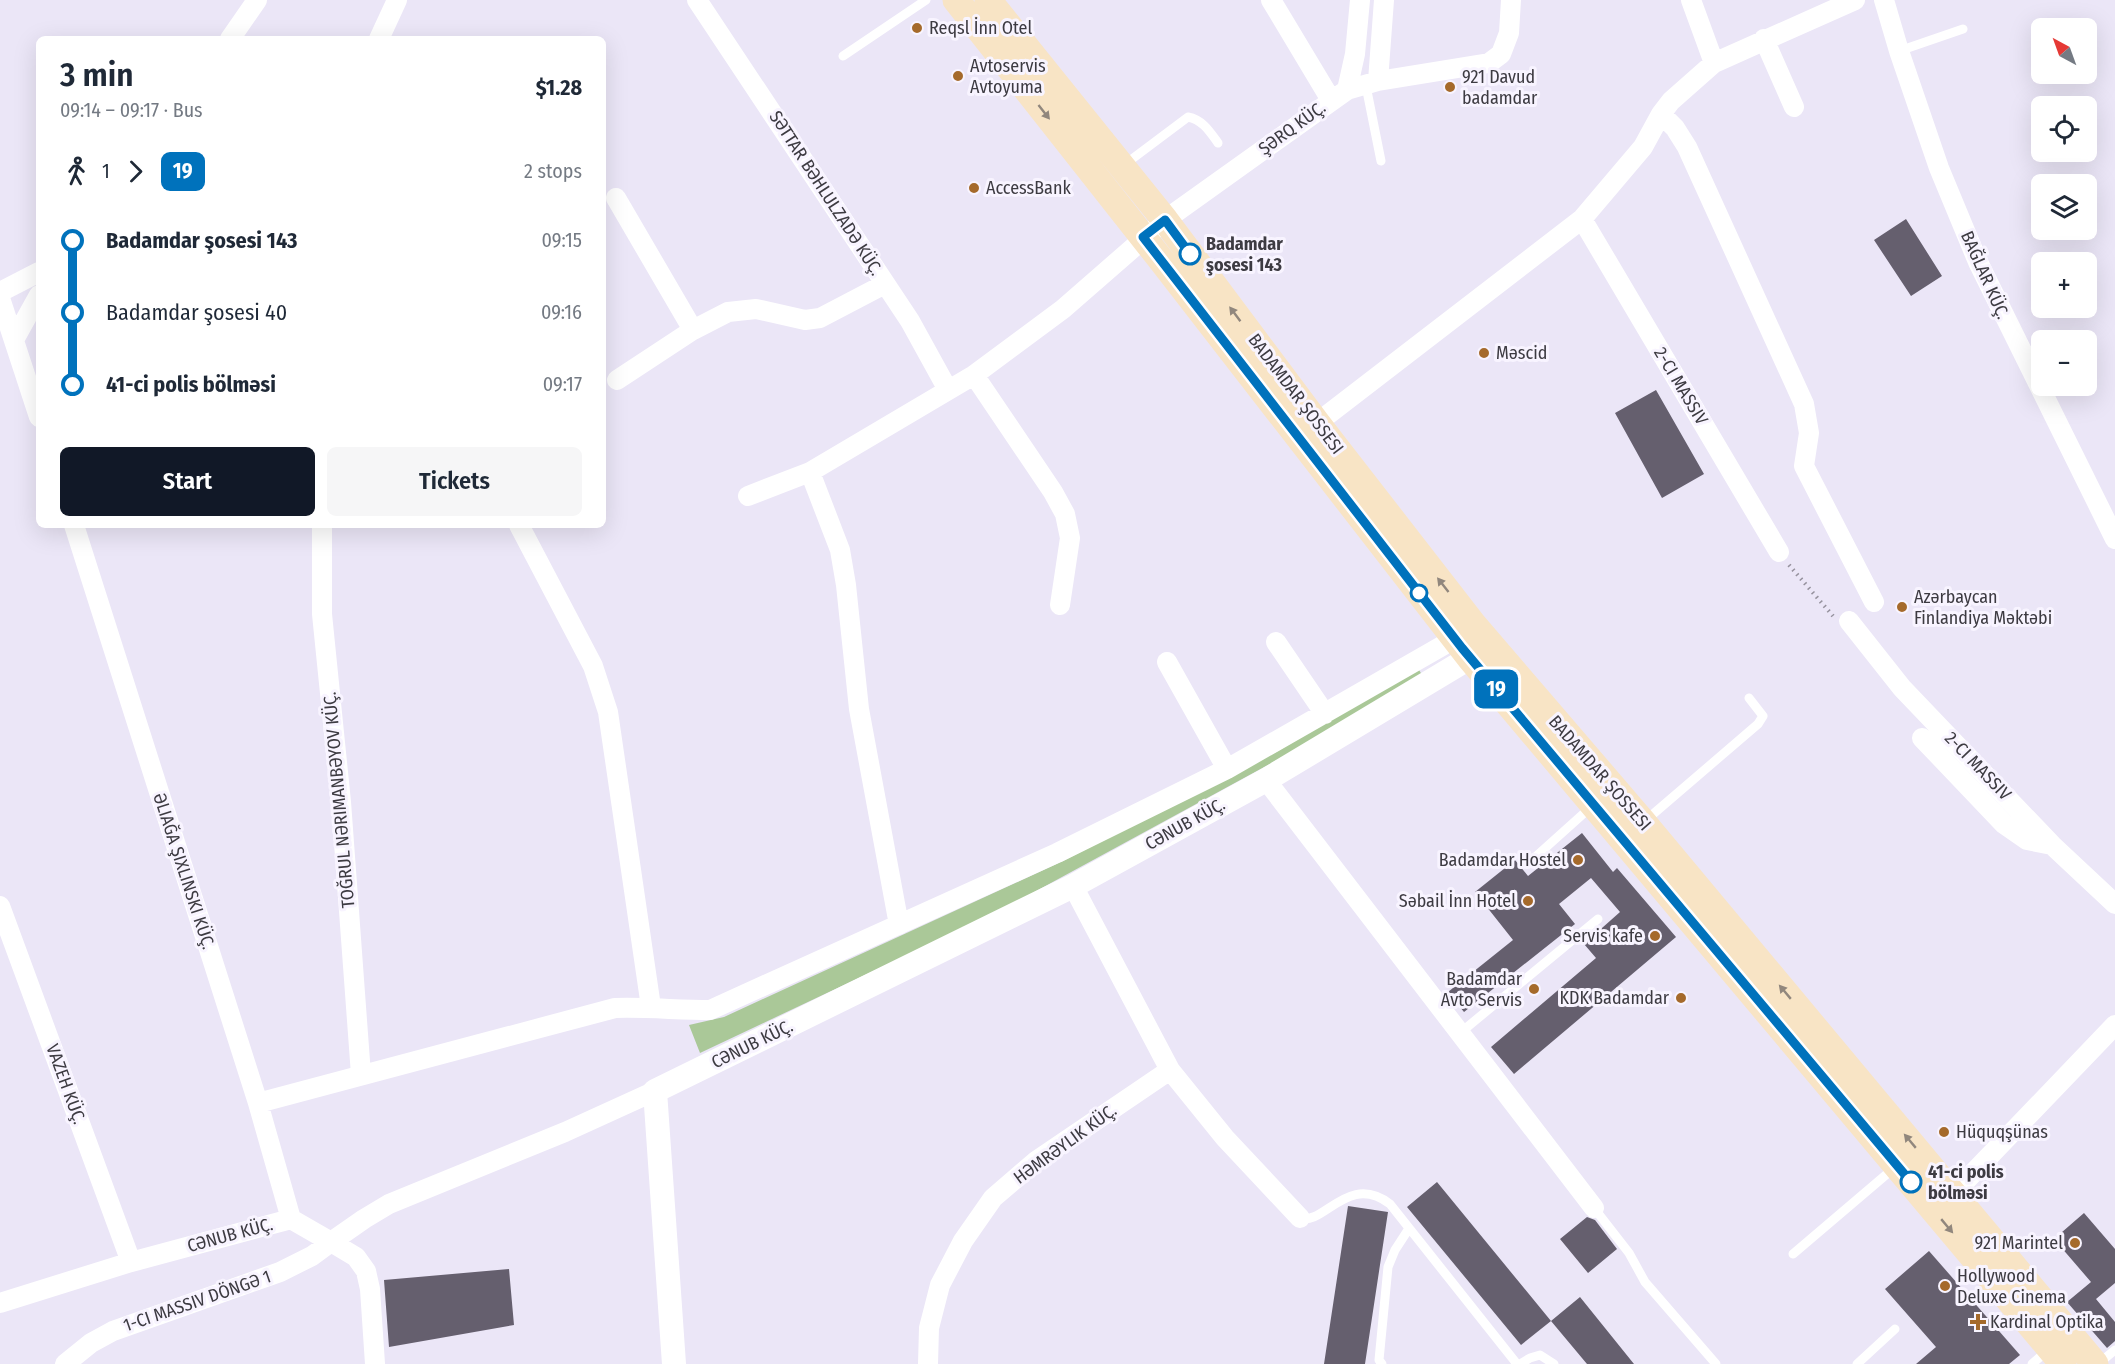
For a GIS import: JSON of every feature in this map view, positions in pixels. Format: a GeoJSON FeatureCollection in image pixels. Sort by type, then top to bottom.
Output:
{"type":"FeatureCollection","features":[{"type":"Feature","properties":{"kind":"main road","name":"BADAMDAR ŞOSSESI"},"geometry":{"type":"LineString","coordinates":[[956,0],[1143,237],[1472,641],[1643,822],[1953,1194],[2053,1352]]}},
{"type":"Feature","properties":{"kind":"main road","name":"BADAMDAR ŞOSSESI"},"geometry":{"type":"LineString","coordinates":[[988,0],[1165,220],[1317,423],[1472,641],[1593,804],[2053,1352],[2097,1364]]}},
{"type":"Feature","properties":{"kind":"street"},"geometry":{"type":"LineString","coordinates":[[232,36],[257,0]]}},
{"type":"Feature","properties":{"kind":"street"},"geometry":{"type":"LineString","coordinates":[[380,36],[398,0]]}},
{"type":"Feature","properties":{"kind":"street","name":"SƏTTAR BƏHLULZADƏ KÜÇ."},"geometry":{"type":"LineString","coordinates":[[697,0],[910,321],[948,390]]}},
{"type":"Feature","properties":{"kind":"street"},"geometry":{"type":"LineString","coordinates":[[1271,0],[1355,89]]}},
{"type":"Feature","properties":{"kind":"street"},"geometry":{"type":"LineString","coordinates":[[1355,89],[1355,54],[1360,0]]}},
{"type":"Feature","properties":{"kind":"street"},"geometry":{"type":"LineString","coordinates":[[1355,89],[1384,0]]}},
{"type":"Feature","properties":{"kind":"street"},"geometry":{"type":"LineString","coordinates":[[1355,89],[1489,63],[1501,54],[1509,33],[1511,0]]}},
{"type":"Feature","properties":{"kind":"street"},"geometry":{"type":"LineString","coordinates":[[1691,0],[1714,63]]}},
{"type":"Feature","properties":{"kind":"street"},"geometry":{"type":"LineString","coordinates":[[1317,423],[1582,219],[1643,147],[1661,114],[1684,88],[1714,63],[1855,0]]}},
{"type":"Feature","properties":{"kind":"street","name":"BAĞLAR KÜÇ."},"geometry":{"type":"LineString","coordinates":[[1884,0],[1939,168],[1978,262],[2115,539]]}},
{"type":"Feature","properties":{"kind":"street"},"geometry":{"type":"LineString","coordinates":[[1764,39],[1794,107]]}},
{"type":"Feature","properties":{"kind":"street","name":"ŞƏRQ KÜÇ."},"geometry":{"type":"LineString","coordinates":[[748,496],[810,472],[974,375],[1063,309],[1165,220],[1355,89]]}},
{"type":"Feature","properties":{"kind":"street"},"geometry":{"type":"LineString","coordinates":[[1661,114],[1675,128],[1687,147],[1804,404],[1809,433],[1804,466],[1874,602]]}},
{"type":"Feature","properties":{"kind":"street"},"geometry":{"type":"LineString","coordinates":[[616,198],[693,330]]}},
{"type":"Feature","properties":{"kind":"street","name":"2-CI MASSIV"},"geometry":{"type":"LineString","coordinates":[[1582,219],[1779,552]]}},
{"type":"Feature","properties":{"kind":"street"},"geometry":{"type":"LineString","coordinates":[[0,292],[36,274]]}},
{"type":"Feature","properties":{"kind":"street"},"geometry":{"type":"LineString","coordinates":[[617,380],[693,330],[728,312],[756,309],[806,320],[820,318],[885,284]]}},
{"type":"Feature","properties":{"kind":"street"},"geometry":{"type":"LineString","coordinates":[[0,298],[36,408]]}},
{"type":"Feature","properties":{"kind":"street"},"geometry":{"type":"LineString","coordinates":[[14,340],[36,300]]}},
{"type":"Feature","properties":{"kind":"street"},"geometry":{"type":"LineString","coordinates":[[974,375],[1053,492],[1065,514],[1070,538],[1060,605]]}},
{"type":"Feature","properties":{"kind":"street"},"geometry":{"type":"LineString","coordinates":[[810,472],[840,550],[846,585],[859,709],[899,925]]}},
{"type":"Feature","properties":{"kind":"street"},"geometry":{"type":"LineString","coordinates":[[75,528],[258,1103],[291,1219]]}},
{"type":"Feature","properties":{"kind":"street","name":"TOĞRUL NƏRIMANBƏYOV KÜÇ."},"geometry":{"type":"LineString","coordinates":[[322,528],[322,614],[341,802],[361,1075]]}},
{"type":"Feature","properties":{"kind":"street"},"geometry":{"type":"LineString","coordinates":[[521,528],[593,666],[608,712],[651,1007]]}},
{"type":"Feature","properties":{"kind":"street","name":"2-CI MASSIV"},"geometry":{"type":"LineString","coordinates":[[1849,621],[1902,688],[2052,845],[2115,904]]}},
{"type":"Feature","properties":{"kind":"street","name":"CƏNUB KÜÇ."},"geometry":{"type":"LineString","coordinates":[[258,1103],[615,1008],[710,1010],[1057,853],[1227,769],[1325,714],[1472,641]]}},
{"type":"Feature","properties":{"kind":"street","name":"CƏNUB KÜÇ."},"geometry":{"type":"LineString","coordinates":[[0,1302],[131,1262],[291,1219],[331,1242],[389,1204],[655,1091],[1072,886],[1266,780],[1472,641]]}},
{"type":"Feature","properties":{"kind":"street"},"geometry":{"type":"LineString","coordinates":[[1276,642],[1325,714]]}},
{"type":"Feature","properties":{"kind":"street"},"geometry":{"type":"LineString","coordinates":[[1167,662],[1227,769]]}},
{"type":"Feature","properties":{"kind":"street"},"geometry":{"type":"LineString","coordinates":[[1922,738],[2004,824],[2027,840],[2052,845]]}},
{"type":"Feature","properties":{"kind":"street"},"geometry":{"type":"LineString","coordinates":[[1266,780],[1594,1208]]}},
{"type":"Feature","properties":{"kind":"street"},"geometry":{"type":"LineString","coordinates":[[1072,886],[1170,1070],[1225,1138],[1300,1218]]}},
{"type":"Feature","properties":{"kind":"street","name":"VAZEH KÜÇ."},"geometry":{"type":"LineString","coordinates":[[0,906],[131,1262]]}},
{"type":"Feature","properties":{"kind":"street"},"geometry":{"type":"LineString","coordinates":[[1953,1194],[2115,1025]]}},
{"type":"Feature","properties":{"kind":"street","name":"HƏMRƏYLIK KÜÇ."},"geometry":{"type":"LineString","coordinates":[[928,1364],[928,1328],[940,1285],[963,1241],[993,1198],[1036,1161],[1170,1070]]}},
{"type":"Feature","properties":{"kind":"street"},"geometry":{"type":"LineString","coordinates":[[655,1091],[674,1364]]}},
{"type":"Feature","properties":{"kind":"street"},"geometry":{"type":"LineString","coordinates":[[331,1242],[356,1257],[366,1271],[370,1289],[375,1364]]}},
{"type":"Feature","properties":{"kind":"street","name":"1-CI MASSIV DÖNGƏ 1"},"geometry":{"type":"LineString","coordinates":[[65,1364],[91,1343],[113,1331],[280,1272],[312,1256],[331,1242]]}},
{"type":"Feature","properties":{"kind":"lane"},"geometry":{"type":"LineString","coordinates":[[843,56],[926,0]]}},
{"type":"Feature","properties":{"kind":"lane"},"geometry":{"type":"LineString","coordinates":[[1899,51],[1963,29]]}},
{"type":"Feature","properties":{"kind":"lane"},"geometry":{"type":"LineString","coordinates":[[1355,89],[1381,161]]}},
{"type":"Feature","properties":{"kind":"lane"},"geometry":{"type":"LineString","coordinates":[[1122,167],[1188,117],[1196,118],[1203,123],[1218,143]]}},
{"type":"Feature","properties":{"kind":"lane"},"geometry":{"type":"LineString","coordinates":[[1643,822],[1758,724],[1763,716],[1749,698]]}},
{"type":"Feature","properties":{"kind":"lane"},"geometry":{"type":"LineString","coordinates":[[1533,859],[1593,804]]}},
{"type":"Feature","properties":{"kind":"lane"},"geometry":{"type":"LineString","coordinates":[[1460,1033],[1598,919]]}},
{"type":"Feature","properties":{"kind":"lane"},"geometry":{"type":"LineString","coordinates":[[1793,1254],[1896,1165]]}},
{"type":"Feature","properties":{"kind":"lane"},"geometry":{"type":"LineString","coordinates":[[1300,1218],[1311,1219],[1333,1204],[1349,1197],[1365,1194],[1380,1197],[1390,1204],[1408,1230],[1518,1364],[1540,1355],[1554,1364]]}},
{"type":"Feature","properties":{"kind":"lane"},"geometry":{"type":"LineString","coordinates":[[1594,1208],[1629,1253],[1645,1282],[1716,1364]]}},
{"type":"Feature","properties":{"kind":"lane"},"geometry":{"type":"LineString","coordinates":[[1382,1364],[1379,1360],[1388,1267],[1395,1250],[1408,1230]]}},
{"type":"Feature","properties":{"kind":"lane"},"geometry":{"type":"LineString","coordinates":[[1857,1364],[1895,1329]]}},
{"type":"Feature","properties":{"kind":"lane"},"geometry":{"type":"LineString","coordinates":[[2097,1364],[2115,1350]]}},
{"type":"Feature","properties":{"kind":"path"},"geometry":{"type":"LineString","coordinates":[[1779,552],[1833,616],[1849,621]]}},
{"type":"Feature","properties":{"kind":"green space"},"geometry":{"type":"Polygon","coordinates":[[[1418,668],[1422,675],[1290,753],[992,915],[700,1053],[689,1025],[724,1017],[1063,861],[1278,751],[1418,668]]]}},
{"type":"Feature","properties":{"kind":"building"},"geometry":{"type":"Polygon","coordinates":[[[1906,219],[1942,276],[1911,296],[1874,240],[1906,219]]]}},
{"type":"Feature","properties":{"kind":"building"},"geometry":{"type":"Polygon","coordinates":[[[1656,390],[1704,474],[1662,498],[1615,413],[1656,390]]]}},
{"type":"Feature","properties":{"kind":"building"},"geometry":{"type":"Polygon","coordinates":[[[1582,833],[1613,872],[1617,868],[1676,937],[1514,1074],[1491,1047],[1596,958],[1584,944],[1620,912],[1591,878],[1559,904],[1575,924],[1464,1012],[1448,992],[1513,940],[1475,892],[1515,860],[1528,876],[1582,833]]]}},
{"type":"Feature","properties":{"kind":"building"},"geometry":{"type":"Polygon","coordinates":[[[1437,1182],[1551,1321],[1521,1345],[1407,1207],[1437,1182]]]}},
{"type":"Feature","properties":{"kind":"building"},"geometry":{"type":"Polygon","coordinates":[[[1348,1206],[1388,1212],[1365,1364],[1324,1364],[1348,1206]]]}},
{"type":"Feature","properties":{"kind":"building"},"geometry":{"type":"Polygon","coordinates":[[[2084,1213],[2115,1249],[2115,1283],[2096,1299],[2115,1322],[2115,1341],[2107,1348],[2067,1302],[2091,1282],[2054,1239],[2084,1213]]]}},
{"type":"Feature","properties":{"kind":"building"},"geometry":{"type":"Polygon","coordinates":[[[1587,1217],[1595,1220],[1617,1249],[1588,1273],[1560,1239],[1587,1217]]]}},
{"type":"Feature","properties":{"kind":"building"},"geometry":{"type":"Polygon","coordinates":[[[1929,1251],[2020,1355],[2009,1364],[1916,1364],[1936,1347],[1885,1289],[1929,1251]]]}},
{"type":"Feature","properties":{"kind":"building"},"geometry":{"type":"Polygon","coordinates":[[[509,1269],[514,1325],[389,1347],[384,1280],[509,1269]]]}},
{"type":"Feature","properties":{"kind":"building"},"geometry":{"type":"Polygon","coordinates":[[[1580,1297],[1634,1364],[1587,1364],[1551,1321],[1580,1297]]]}},
{"type":"Feature","properties":{"kind":"bus line","name":"19"},"geometry":{"type":"LineString","coordinates":[[1190,254],[1165,220],[1143,237],[1462,648],[1911,1182]]}},
{"type":"Feature","properties":{"kind":"place","name":"Reqsl İnn Otel"},"geometry":{"type":"Point","coordinates":[917,28]}},
{"type":"Feature","properties":{"kind":"place","name":"Avtoservis Avtoyuma"},"geometry":{"type":"Point","coordinates":[958,76]}},
{"type":"Feature","properties":{"kind":"place","name":"921 Davud badamdar"},"geometry":{"type":"Point","coordinates":[1450,87]}},
{"type":"Feature","properties":{"kind":"place","name":"AccessBank"},"geometry":{"type":"Point","coordinates":[974,188]}},
{"type":"Feature","properties":{"kind":"place","name":"Badamdar şosesi 143"},"geometry":{"type":"Point","coordinates":[1190,254]}},
{"type":"Feature","properties":{"kind":"place","name":"Məscid"},"geometry":{"type":"Point","coordinates":[1484,353]}},
{"type":"Feature","properties":{"kind":"place","name":"Azərbaycan Finlandiya Məktəbi"},"geometry":{"type":"Point","coordinates":[1902,607]}},
{"type":"Feature","properties":{"kind":"place","name":"Badamdar Hostel"},"geometry":{"type":"Point","coordinates":[1578,860]}},
{"type":"Feature","properties":{"kind":"place","name":"Səbail İnn Hotel"},"geometry":{"type":"Point","coordinates":[1528,901]}},
{"type":"Feature","properties":{"kind":"place","name":"Servis kafe"},"geometry":{"type":"Point","coordinates":[1655,936]}},
{"type":"Feature","properties":{"kind":"place","name":"Badamdar Avto Servis"},"geometry":{"type":"Point","coordinates":[1534,989]}},
{"type":"Feature","properties":{"kind":"place","name":"KDK Badamdar"},"geometry":{"type":"Point","coordinates":[1681,998]}},
{"type":"Feature","properties":{"kind":"place","name":"Hüquqşünas"},"geometry":{"type":"Point","coordinates":[1944,1132]}},
{"type":"Feature","properties":{"kind":"place","name":"41-ci polis bölməsi"},"geometry":{"type":"Point","coordinates":[1911,1182]}},
{"type":"Feature","properties":{"kind":"place","name":"921 Marintel"},"geometry":{"type":"Point","coordinates":[2075,1243]}},
{"type":"Feature","properties":{"kind":"place","name":"Hollywood Deluxe Cinema"},"geometry":{"type":"Point","coordinates":[1945,1286]}},
{"type":"Feature","properties":{"kind":"place","name":"Kardinal Optika"},"geometry":{"type":"Point","coordinates":[1978,1322]}}]}
